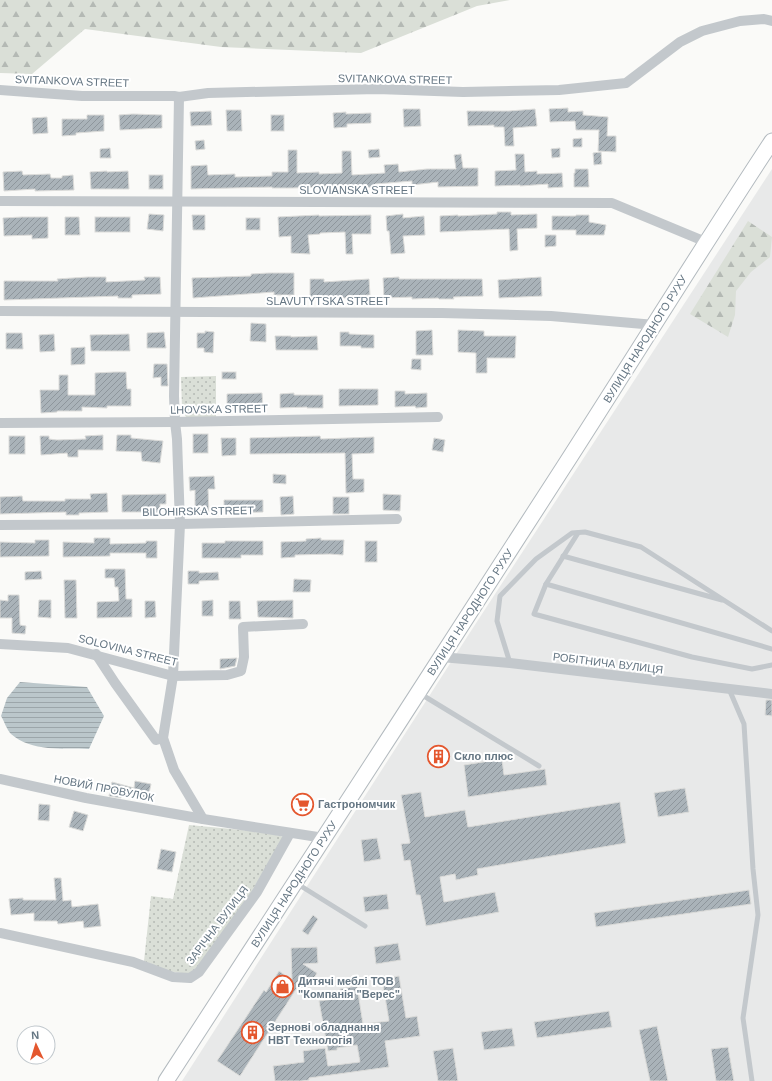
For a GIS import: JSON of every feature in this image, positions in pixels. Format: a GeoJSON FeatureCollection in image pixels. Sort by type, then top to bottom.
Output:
{"type":"FeatureCollection","features":[{"type":"Feature","properties":{"kind":"main road","name":"ВУЛИЦЯ НАРОДНОГО РУХУ"},"geometry":{"type":"LineString","coordinates":[[166,1081],[441,657],[772,141]]}},
{"type":"Feature","properties":{"kind":"street","name":"SVITANKOVA STREET"},"geometry":{"type":"LineString","coordinates":[[0,90],[82,96],[179,97],[208,93],[377,89],[463,92],[559,90],[626,83],[680,42],[702,31],[740,20],[772,21]]}},
{"type":"Feature","properties":{"kind":"street"},"geometry":{"type":"LineString","coordinates":[[179,97],[175,312],[175,422],[180,524],[173,676],[163,738],[174,770],[203,819]]}},
{"type":"Feature","properties":{"kind":"street","name":"SLOVIANSKA STREET"},"geometry":{"type":"LineString","coordinates":[[0,201],[612,203],[706,242]]}},
{"type":"Feature","properties":{"kind":"street","name":"SLAVUTYTSKA STREET"},"geometry":{"type":"LineString","coordinates":[[0,311],[434,313],[551,316],[655,325]]}},
{"type":"Feature","properties":{"kind":"street","name":"LHOVSKA STREET"},"geometry":{"type":"LineString","coordinates":[[0,424],[438,416]]}},
{"type":"Feature","properties":{"kind":"street","name":"BILOHIRSKA STREET"},"geometry":{"type":"LineString","coordinates":[[0,525],[180,524],[397,519]]}},
{"type":"Feature","properties":{"kind":"street","name":"SOLOVINA STREET"},"geometry":{"type":"LineString","coordinates":[[0,644],[68,648],[96,654],[173,676],[227,676],[241,671],[244,658],[243,627],[303,624]]}},
{"type":"Feature","properties":{"kind":"street"},"geometry":{"type":"LineString","coordinates":[[96,654],[156,740],[163,738]]}},
{"type":"Feature","properties":{"kind":"street","name":"РОБІТНИЧА ВУЛИЦЯ"},"geometry":{"type":"LineString","coordinates":[[441,657],[510,663],[772,694]]}},
{"type":"Feature","properties":{"kind":"street","name":"НОВИЙ ПРОВУЛОК"},"geometry":{"type":"LineString","coordinates":[[0,779],[86,798],[203,819],[324,838]]}},
{"type":"Feature","properties":{"kind":"street","name":"ЗАРІЧНА ВУЛИЦЯ"},"geometry":{"type":"LineString","coordinates":[[0,933],[133,962],[173,977],[190,978],[199,972],[257,892],[290,833]]}},
{"type":"Feature","properties":{"kind":"lane"},"geometry":{"type":"LineString","coordinates":[[510,663],[497,620],[500,596],[536,559],[572,534],[585,532],[641,547],[772,631]]}},
{"type":"Feature","properties":{"kind":"lane"},"geometry":{"type":"LineString","coordinates":[[578,533],[546,584],[534,614],[692,657],[752,669],[772,665]]}},
{"type":"Feature","properties":{"kind":"lane"},"geometry":{"type":"LineString","coordinates":[[563,556],[728,602]]}},
{"type":"Feature","properties":{"kind":"lane"},"geometry":{"type":"LineString","coordinates":[[546,584],[772,649]]}},
{"type":"Feature","properties":{"kind":"lane"},"geometry":{"type":"LineString","coordinates":[[729,689],[744,724],[753,869],[758,915],[743,1018],[752,1081]]}},
{"type":"Feature","properties":{"kind":"lane"},"geometry":{"type":"LineString","coordinates":[[418,692],[539,766]]}},
{"type":"Feature","properties":{"kind":"lane"},"geometry":{"type":"LineString","coordinates":[[295,882],[365,926]]}},
{"type":"Feature","properties":{"kind":"shaded area"},"geometry":{"type":"Polygon","coordinates":[[[772,169],[772,1081],[182,1081],[469,634],[772,169]]]}},
{"type":"Feature","properties":{"kind":"shaded area"},"geometry":{"type":"Polygon","coordinates":[[[20,682],[87,687],[104,716],[89,749],[48,748],[28,744],[11,734],[1,716],[7,698],[20,682]]]}},
{"type":"Feature","properties":{"kind":"green space"},"geometry":{"type":"Polygon","coordinates":[[[0,0],[510,0],[477,6],[361,53],[221,47],[85,29],[32,74],[0,73],[0,0]]]}},
{"type":"Feature","properties":{"kind":"green space"},"geometry":{"type":"Polygon","coordinates":[[[748,221],[772,237],[770,257],[751,272],[736,291],[735,315],[728,337],[690,314],[748,221]]]}},
{"type":"Feature","properties":{"kind":"green space"},"geometry":{"type":"Polygon","coordinates":[[[216,376],[216,418],[200,419],[186,417],[182,409],[181,377],[216,376]]]}},
{"type":"Feature","properties":{"kind":"green space"},"geometry":{"type":"Polygon","coordinates":[[[189,825],[264,832],[284,837],[246,901],[198,967],[188,974],[168,971],[144,961],[151,896],[173,899],[189,825]]]}},
{"type":"Feature","properties":{"kind":"building"},"geometry":{"type":"Polygon","coordinates":[[[568,108],[568,112],[583,111],[583,115],[608,117],[607,136],[616,136],[616,152],[598,151],[599,130],[576,130],[575,121],[550,122],[549,109],[568,108]]]}},
{"type":"Feature","properties":{"kind":"building"},"geometry":{"type":"Polygon","coordinates":[[[403,109],[420,109],[421,126],[404,127],[403,109]]]}},
{"type":"Feature","properties":{"kind":"building"},"geometry":{"type":"Polygon","coordinates":[[[535,109],[537,126],[513,128],[514,146],[505,146],[504,127],[494,127],[494,125],[468,126],[467,111],[509,111],[535,109]]]}},
{"type":"Feature","properties":{"kind":"building"},"geometry":{"type":"Polygon","coordinates":[[[226,110],[241,110],[242,131],[227,131],[226,110]]]}},
{"type":"Feature","properties":{"kind":"building"},"geometry":{"type":"Polygon","coordinates":[[[211,111],[212,125],[191,126],[190,112],[211,111]]]}},
{"type":"Feature","properties":{"kind":"building"},"geometry":{"type":"Polygon","coordinates":[[[346,112],[346,114],[371,113],[371,123],[347,124],[347,127],[334,128],[333,113],[346,112]]]}},
{"type":"Feature","properties":{"kind":"building"},"geometry":{"type":"Polygon","coordinates":[[[87,115],[104,115],[104,131],[76,133],[76,135],[62,136],[62,119],[87,119],[87,115]]]}},
{"type":"Feature","properties":{"kind":"building"},"geometry":{"type":"Polygon","coordinates":[[[119,115],[162,115],[162,128],[120,130],[119,115]]]}},
{"type":"Feature","properties":{"kind":"building"},"geometry":{"type":"Polygon","coordinates":[[[271,115],[284,115],[284,131],[271,131],[271,115]]]}},
{"type":"Feature","properties":{"kind":"building"},"geometry":{"type":"Polygon","coordinates":[[[47,117],[48,133],[33,134],[32,118],[47,117]]]}},
{"type":"Feature","properties":{"kind":"building"},"geometry":{"type":"Polygon","coordinates":[[[582,138],[582,147],[573,147],[573,139],[582,138]]]}},
{"type":"Feature","properties":{"kind":"building"},"geometry":{"type":"Polygon","coordinates":[[[204,140],[205,149],[196,150],[195,141],[204,140]]]}},
{"type":"Feature","properties":{"kind":"building"},"geometry":{"type":"Polygon","coordinates":[[[110,148],[111,158],[100,158],[100,149],[110,148]]]}},
{"type":"Feature","properties":{"kind":"building"},"geometry":{"type":"Polygon","coordinates":[[[560,148],[560,157],[552,158],[551,149],[560,148]]]}},
{"type":"Feature","properties":{"kind":"building"},"geometry":{"type":"Polygon","coordinates":[[[379,149],[380,157],[369,158],[368,150],[379,149]]]}},
{"type":"Feature","properties":{"kind":"building"},"geometry":{"type":"Polygon","coordinates":[[[288,150],[297,150],[297,173],[319,172],[319,174],[342,173],[342,151],[351,151],[352,175],[385,173],[384,165],[398,164],[399,172],[427,169],[456,169],[454,155],[461,154],[463,168],[478,168],[478,186],[438,187],[438,182],[412,185],[412,181],[375,184],[376,187],[354,188],[354,186],[191,189],[191,166],[207,165],[208,175],[235,174],[235,177],[272,176],[272,172],[288,172],[288,150]]]}},
{"type":"Feature","properties":{"kind":"building"},"geometry":{"type":"Polygon","coordinates":[[[601,152],[602,164],[594,165],[593,153],[601,152]]]}},
{"type":"Feature","properties":{"kind":"building"},"geometry":{"type":"Polygon","coordinates":[[[515,154],[524,154],[525,172],[537,171],[537,174],[562,173],[563,187],[548,188],[548,184],[495,186],[495,171],[516,170],[515,154]]]}},
{"type":"Feature","properties":{"kind":"building"},"geometry":{"type":"Polygon","coordinates":[[[575,169],[588,169],[589,187],[574,187],[575,169]]]}},
{"type":"Feature","properties":{"kind":"building"},"geometry":{"type":"Polygon","coordinates":[[[22,171],[23,175],[50,174],[51,178],[62,178],[62,176],[73,175],[74,190],[35,191],[35,189],[4,191],[3,172],[22,171]]]}},
{"type":"Feature","properties":{"kind":"building"},"geometry":{"type":"Polygon","coordinates":[[[128,171],[129,189],[91,189],[90,172],[128,171]]]}},
{"type":"Feature","properties":{"kind":"building"},"geometry":{"type":"Polygon","coordinates":[[[149,175],[163,175],[163,189],[149,189],[149,175]]]}},
{"type":"Feature","properties":{"kind":"building"},"geometry":{"type":"Polygon","coordinates":[[[497,212],[511,212],[511,215],[537,214],[537,228],[517,229],[518,250],[510,251],[509,229],[440,232],[440,216],[497,214],[497,212]]]}},
{"type":"Feature","properties":{"kind":"building"},"geometry":{"type":"Polygon","coordinates":[[[149,214],[164,215],[163,231],[147,229],[149,214]]]}},
{"type":"Feature","properties":{"kind":"building"},"geometry":{"type":"Polygon","coordinates":[[[403,214],[403,218],[424,216],[425,235],[403,236],[405,253],[391,254],[386,216],[403,214]]]}},
{"type":"Feature","properties":{"kind":"building"},"geometry":{"type":"Polygon","coordinates":[[[192,215],[205,215],[205,230],[193,230],[192,215]]]}},
{"type":"Feature","properties":{"kind":"building"},"geometry":{"type":"Polygon","coordinates":[[[371,215],[371,234],[352,234],[353,254],[346,254],[345,232],[308,235],[310,254],[291,253],[291,236],[279,237],[278,217],[371,215]]]}},
{"type":"Feature","properties":{"kind":"building"},"geometry":{"type":"Polygon","coordinates":[[[589,215],[589,222],[606,225],[604,235],[576,235],[576,230],[552,230],[552,216],[589,215]]]}},
{"type":"Feature","properties":{"kind":"building"},"geometry":{"type":"Polygon","coordinates":[[[48,217],[48,238],[32,239],[32,235],[4,236],[3,218],[48,217]]]}},
{"type":"Feature","properties":{"kind":"building"},"geometry":{"type":"Polygon","coordinates":[[[65,217],[79,217],[80,235],[65,235],[65,217]]]}},
{"type":"Feature","properties":{"kind":"building"},"geometry":{"type":"Polygon","coordinates":[[[95,217],[130,217],[130,232],[95,232],[95,217]]]}},
{"type":"Feature","properties":{"kind":"building"},"geometry":{"type":"Polygon","coordinates":[[[246,218],[260,218],[260,230],[246,230],[246,218]]]}},
{"type":"Feature","properties":{"kind":"building"},"geometry":{"type":"Polygon","coordinates":[[[545,235],[556,235],[556,246],[545,247],[545,235]]]}},
{"type":"Feature","properties":{"kind":"building"},"geometry":{"type":"Polygon","coordinates":[[[294,273],[294,295],[274,295],[274,292],[193,298],[192,278],[251,276],[251,274],[294,273]]]}},
{"type":"Feature","properties":{"kind":"building"},"geometry":{"type":"Polygon","coordinates":[[[106,277],[106,282],[145,280],[144,277],[160,277],[161,294],[132,295],[132,298],[118,298],[118,296],[4,300],[4,281],[58,281],[57,279],[106,277]]]}},
{"type":"Feature","properties":{"kind":"building"},"geometry":{"type":"Polygon","coordinates":[[[399,277],[399,279],[482,279],[483,296],[453,297],[454,299],[412,299],[412,297],[384,298],[383,278],[399,277]]]}},
{"type":"Feature","properties":{"kind":"building"},"geometry":{"type":"Polygon","coordinates":[[[541,277],[542,296],[499,298],[498,280],[541,277]]]}},
{"type":"Feature","properties":{"kind":"building"},"geometry":{"type":"Polygon","coordinates":[[[310,279],[324,279],[324,282],[369,279],[370,295],[347,296],[347,298],[310,298],[310,279]]]}},
{"type":"Feature","properties":{"kind":"building"},"geometry":{"type":"Polygon","coordinates":[[[251,323],[266,324],[266,342],[250,341],[251,323]]]}},
{"type":"Feature","properties":{"kind":"building"},"geometry":{"type":"Polygon","coordinates":[[[432,330],[433,355],[416,355],[416,331],[432,330]]]}},
{"type":"Feature","properties":{"kind":"building"},"geometry":{"type":"Polygon","coordinates":[[[458,330],[484,331],[484,336],[516,336],[515,358],[487,358],[487,373],[476,373],[476,353],[458,352],[458,330]]]}},
{"type":"Feature","properties":{"kind":"building"},"geometry":{"type":"Polygon","coordinates":[[[205,331],[214,332],[213,353],[204,352],[204,348],[197,348],[197,333],[205,333],[205,331]]]}},
{"type":"Feature","properties":{"kind":"building"},"geometry":{"type":"Polygon","coordinates":[[[164,332],[166,348],[147,348],[147,333],[164,332]]]}},
{"type":"Feature","properties":{"kind":"building"},"geometry":{"type":"Polygon","coordinates":[[[340,332],[349,332],[349,334],[374,335],[374,348],[361,348],[361,346],[340,346],[340,332]]]}},
{"type":"Feature","properties":{"kind":"building"},"geometry":{"type":"Polygon","coordinates":[[[6,333],[22,333],[23,349],[6,349],[6,333]]]}},
{"type":"Feature","properties":{"kind":"building"},"geometry":{"type":"Polygon","coordinates":[[[54,334],[55,351],[40,352],[39,335],[54,334]]]}},
{"type":"Feature","properties":{"kind":"building"},"geometry":{"type":"Polygon","coordinates":[[[129,334],[130,351],[91,351],[90,335],[129,334]]]}},
{"type":"Feature","properties":{"kind":"building"},"geometry":{"type":"Polygon","coordinates":[[[275,336],[317,336],[318,350],[276,350],[275,336]]]}},
{"type":"Feature","properties":{"kind":"building"},"geometry":{"type":"Polygon","coordinates":[[[85,347],[85,364],[71,365],[71,348],[85,347]]]}},
{"type":"Feature","properties":{"kind":"building"},"geometry":{"type":"Polygon","coordinates":[[[412,359],[421,359],[421,370],[411,369],[412,359]]]}},
{"type":"Feature","properties":{"kind":"building"},"geometry":{"type":"Polygon","coordinates":[[[154,364],[167,364],[168,386],[161,386],[161,377],[153,378],[154,364]]]}},
{"type":"Feature","properties":{"kind":"building"},"geometry":{"type":"Polygon","coordinates":[[[126,372],[127,389],[131,389],[131,406],[107,406],[107,408],[82,407],[82,411],[57,411],[41,413],[40,390],[59,390],[59,375],[68,375],[68,395],[95,395],[95,373],[126,372]]]}},
{"type":"Feature","properties":{"kind":"building"},"geometry":{"type":"Polygon","coordinates":[[[222,372],[236,372],[236,379],[222,379],[222,372]]]}},
{"type":"Feature","properties":{"kind":"building"},"geometry":{"type":"Polygon","coordinates":[[[339,389],[378,389],[378,405],[339,406],[339,389]]]}},
{"type":"Feature","properties":{"kind":"building"},"geometry":{"type":"Polygon","coordinates":[[[395,391],[405,391],[405,394],[427,393],[427,407],[395,407],[395,391]]]}},
{"type":"Feature","properties":{"kind":"building"},"geometry":{"type":"Polygon","coordinates":[[[262,393],[263,408],[227,408],[227,394],[262,393]]]}},
{"type":"Feature","properties":{"kind":"building"},"geometry":{"type":"Polygon","coordinates":[[[294,393],[294,395],[323,395],[323,408],[280,408],[280,394],[294,393]]]}},
{"type":"Feature","properties":{"kind":"building"},"geometry":{"type":"Polygon","coordinates":[[[193,434],[208,434],[208,453],[193,453],[193,434]]]}},
{"type":"Feature","properties":{"kind":"building"},"geometry":{"type":"Polygon","coordinates":[[[103,435],[103,450],[78,450],[78,457],[68,457],[67,453],[41,455],[40,436],[49,436],[49,439],[57,440],[86,439],[85,436],[103,435]]]}},
{"type":"Feature","properties":{"kind":"building"},"geometry":{"type":"Polygon","coordinates":[[[117,435],[131,435],[131,438],[163,441],[160,463],[142,461],[141,452],[116,451],[117,435]]]}},
{"type":"Feature","properties":{"kind":"building"},"geometry":{"type":"Polygon","coordinates":[[[9,436],[25,436],[25,454],[9,454],[9,436]]]}},
{"type":"Feature","properties":{"kind":"building"},"geometry":{"type":"Polygon","coordinates":[[[320,436],[321,439],[374,437],[374,453],[352,454],[353,479],[364,479],[364,492],[346,493],[345,453],[250,454],[250,438],[320,436]]]}},
{"type":"Feature","properties":{"kind":"building"},"geometry":{"type":"Polygon","coordinates":[[[221,438],[236,438],[236,455],[222,456],[221,438]]]}},
{"type":"Feature","properties":{"kind":"building"},"geometry":{"type":"Polygon","coordinates":[[[434,438],[445,440],[443,452],[432,450],[434,438]]]}},
{"type":"Feature","properties":{"kind":"building"},"geometry":{"type":"Polygon","coordinates":[[[273,474],[286,475],[286,484],[273,483],[273,474]]]}},
{"type":"Feature","properties":{"kind":"building"},"geometry":{"type":"Polygon","coordinates":[[[214,476],[215,489],[208,489],[209,513],[195,514],[195,490],[190,491],[189,477],[214,476]]]}},
{"type":"Feature","properties":{"kind":"building"},"geometry":{"type":"Polygon","coordinates":[[[107,493],[108,512],[79,513],[79,515],[66,515],[66,512],[0,514],[0,497],[22,496],[23,501],[65,501],[65,499],[91,499],[90,494],[107,493]]]}},
{"type":"Feature","properties":{"kind":"building"},"geometry":{"type":"Polygon","coordinates":[[[166,494],[166,504],[160,504],[160,513],[122,512],[122,495],[166,494]]]}},
{"type":"Feature","properties":{"kind":"building"},"geometry":{"type":"Polygon","coordinates":[[[383,494],[401,495],[400,511],[383,510],[383,494]]]}},
{"type":"Feature","properties":{"kind":"building"},"geometry":{"type":"Polygon","coordinates":[[[293,496],[294,514],[281,515],[280,497],[293,496]]]}},
{"type":"Feature","properties":{"kind":"building"},"geometry":{"type":"Polygon","coordinates":[[[333,497],[349,497],[349,514],[333,514],[333,497]]]}},
{"type":"Feature","properties":{"kind":"building"},"geometry":{"type":"Polygon","coordinates":[[[224,500],[263,500],[263,512],[224,513],[224,500]]]}},
{"type":"Feature","properties":{"kind":"building"},"geometry":{"type":"Polygon","coordinates":[[[94,538],[110,538],[110,544],[146,543],[146,541],[157,541],[157,558],[146,558],[146,553],[110,553],[110,556],[63,557],[63,542],[94,543],[94,538]]]}},
{"type":"Feature","properties":{"kind":"building"},"geometry":{"type":"Polygon","coordinates":[[[321,538],[321,540],[344,540],[343,555],[295,555],[295,557],[281,558],[281,542],[306,541],[306,539],[321,538]]]}},
{"type":"Feature","properties":{"kind":"building"},"geometry":{"type":"Polygon","coordinates":[[[35,540],[49,540],[49,556],[0,557],[0,542],[35,543],[35,540]]]}},
{"type":"Feature","properties":{"kind":"building"},"geometry":{"type":"Polygon","coordinates":[[[225,541],[263,541],[263,555],[241,555],[241,558],[202,558],[202,543],[225,543],[225,541]]]}},
{"type":"Feature","properties":{"kind":"building"},"geometry":{"type":"Polygon","coordinates":[[[365,541],[377,541],[377,562],[365,562],[365,541]]]}},
{"type":"Feature","properties":{"kind":"building"},"geometry":{"type":"Polygon","coordinates":[[[105,569],[125,569],[126,599],[132,599],[132,617],[97,618],[97,602],[119,601],[118,587],[115,587],[114,578],[105,578],[105,569]]]}},
{"type":"Feature","properties":{"kind":"building"},"geometry":{"type":"Polygon","coordinates":[[[41,571],[42,579],[25,580],[25,572],[41,571]]]}},
{"type":"Feature","properties":{"kind":"building"},"geometry":{"type":"Polygon","coordinates":[[[188,571],[199,571],[199,573],[218,572],[219,580],[199,581],[199,584],[188,584],[188,571]]]}},
{"type":"Feature","properties":{"kind":"building"},"geometry":{"type":"Polygon","coordinates":[[[294,579],[311,580],[310,592],[293,592],[294,579]]]}},
{"type":"Feature","properties":{"kind":"building"},"geometry":{"type":"Polygon","coordinates":[[[64,580],[76,580],[77,618],[65,618],[64,580]]]}},
{"type":"Feature","properties":{"kind":"building"},"geometry":{"type":"Polygon","coordinates":[[[8,595],[19,595],[20,625],[26,626],[25,634],[12,633],[12,618],[0,618],[0,600],[8,601],[8,595]]]}},
{"type":"Feature","properties":{"kind":"building"},"geometry":{"type":"Polygon","coordinates":[[[39,600],[51,600],[51,618],[38,617],[39,600]]]}},
{"type":"Feature","properties":{"kind":"building"},"geometry":{"type":"Polygon","coordinates":[[[213,600],[213,616],[202,616],[202,601],[213,600]]]}},
{"type":"Feature","properties":{"kind":"building"},"geometry":{"type":"Polygon","coordinates":[[[293,600],[293,618],[258,617],[257,601],[293,600]]]}},
{"type":"Feature","properties":{"kind":"building"},"geometry":{"type":"Polygon","coordinates":[[[145,601],[155,601],[156,617],[145,618],[145,601]]]}},
{"type":"Feature","properties":{"kind":"building"},"geometry":{"type":"Polygon","coordinates":[[[229,601],[240,601],[241,619],[229,619],[229,601]]]}},
{"type":"Feature","properties":{"kind":"building"},"geometry":{"type":"Polygon","coordinates":[[[237,658],[235,666],[220,669],[220,659],[237,658]]]}},
{"type":"Feature","properties":{"kind":"building"},"geometry":{"type":"Polygon","coordinates":[[[766,700],[772,700],[772,716],[765,715],[766,700]]]}},
{"type":"Feature","properties":{"kind":"building","name":"Скло плюс"},"geometry":{"type":"Polygon","coordinates":[[[440,745],[448,749],[440,764],[432,760],[440,745]]]}},
{"type":"Feature","properties":{"kind":"building"},"geometry":{"type":"Polygon","coordinates":[[[502,759],[504,775],[545,769],[547,785],[468,797],[464,765],[502,759]]]}},
{"type":"Feature","properties":{"kind":"building"},"geometry":{"type":"Polygon","coordinates":[[[135,781],[151,784],[148,798],[122,794],[121,798],[109,796],[112,782],[134,788],[135,781]]]}},
{"type":"Feature","properties":{"kind":"building"},"geometry":{"type":"Polygon","coordinates":[[[685,788],[689,812],[658,817],[654,793],[685,788]]]}},
{"type":"Feature","properties":{"kind":"building"},"geometry":{"type":"Polygon","coordinates":[[[421,792],[425,817],[465,810],[468,827],[620,802],[626,843],[477,869],[478,875],[456,880],[455,874],[440,877],[444,902],[495,892],[499,912],[426,926],[420,895],[416,895],[410,860],[404,861],[401,844],[410,843],[401,795],[421,792]]]}},
{"type":"Feature","properties":{"kind":"building","name":"Гастрономчик"},"geometry":{"type":"Polygon","coordinates":[[[302,795],[310,800],[303,813],[295,808],[302,795]]]}},
{"type":"Feature","properties":{"kind":"building"},"geometry":{"type":"Polygon","coordinates":[[[39,804],[50,805],[49,821],[38,820],[39,804]]]}},
{"type":"Feature","properties":{"kind":"building"},"geometry":{"type":"Polygon","coordinates":[[[74,811],[88,815],[83,831],[69,827],[74,811]]]}},
{"type":"Feature","properties":{"kind":"building"},"geometry":{"type":"Polygon","coordinates":[[[377,838],[381,859],[364,862],[361,840],[377,838]]]}},
{"type":"Feature","properties":{"kind":"building"},"geometry":{"type":"Polygon","coordinates":[[[161,849],[176,852],[172,872],[157,869],[161,849]]]}},
{"type":"Feature","properties":{"kind":"building"},"geometry":{"type":"Polygon","coordinates":[[[54,878],[61,878],[63,901],[71,900],[72,907],[98,904],[101,926],[84,928],[83,921],[58,924],[57,921],[34,921],[34,913],[11,915],[9,899],[23,898],[23,900],[56,900],[54,878]]]}},
{"type":"Feature","properties":{"kind":"building"},"geometry":{"type":"Polygon","coordinates":[[[749,890],[751,904],[596,927],[594,913],[749,890]]]}},
{"type":"Feature","properties":{"kind":"building"},"geometry":{"type":"Polygon","coordinates":[[[387,894],[389,909],[365,912],[363,897],[387,894]]]}},
{"type":"Feature","properties":{"kind":"building"},"geometry":{"type":"Polygon","coordinates":[[[313,915],[318,919],[308,935],[302,931],[313,915]]]}},
{"type":"Feature","properties":{"kind":"building"},"geometry":{"type":"Polygon","coordinates":[[[398,943],[401,960],[376,964],[374,947],[398,943]]]}},
{"type":"Feature","properties":{"kind":"building","name":"Зернові обладнання НВТ Технологія"},"geometry":{"type":"Polygon","coordinates":[[[317,947],[318,963],[303,964],[317,973],[312,981],[304,977],[240,1076],[217,1061],[264,990],[266,992],[279,971],[292,980],[291,948],[317,947]]]}},
{"type":"Feature","properties":{"kind":"building"},"geometry":{"type":"Polygon","coordinates":[[[399,976],[406,1018],[417,1016],[420,1036],[385,1041],[389,1067],[309,1078],[309,1080],[301,1081],[275,1081],[273,1066],[304,1062],[303,1051],[325,1048],[328,1066],[360,1062],[357,1045],[328,1051],[319,1001],[341,998],[340,989],[357,986],[363,1024],[389,1021],[382,979],[399,976]]]}},
{"type":"Feature","properties":{"kind":"building"},"geometry":{"type":"Polygon","coordinates":[[[609,1011],[612,1027],[537,1038],[534,1022],[609,1011]]]}},
{"type":"Feature","properties":{"kind":"building"},"geometry":{"type":"Polygon","coordinates":[[[657,1026],[668,1081],[650,1081],[639,1030],[657,1026]]]}},
{"type":"Feature","properties":{"kind":"building"},"geometry":{"type":"Polygon","coordinates":[[[512,1028],[515,1046],[484,1050],[481,1032],[512,1028]]]}},
{"type":"Feature","properties":{"kind":"building"},"geometry":{"type":"Polygon","coordinates":[[[728,1047],[734,1081],[716,1081],[711,1049],[728,1047]]]}},
{"type":"Feature","properties":{"kind":"building"},"geometry":{"type":"Polygon","coordinates":[[[453,1048],[458,1081],[438,1081],[433,1051],[453,1048]]]}},
{"type":"Feature","properties":{"kind":"place","name":"Скло плюс"},"geometry":{"type":"Point","coordinates":[439,756]}},
{"type":"Feature","properties":{"kind":"place","name":"Гастрономчик"},"geometry":{"type":"Point","coordinates":[303,804]}},
{"type":"Feature","properties":{"kind":"place","name":"Дитячі меблі ТОВ \"Компанія \"Верес\""},"geometry":{"type":"Point","coordinates":[283,987]}},
{"type":"Feature","properties":{"kind":"place","name":"Зернові обладнання НВТ Технологія"},"geometry":{"type":"Point","coordinates":[252,1033]}}]}
